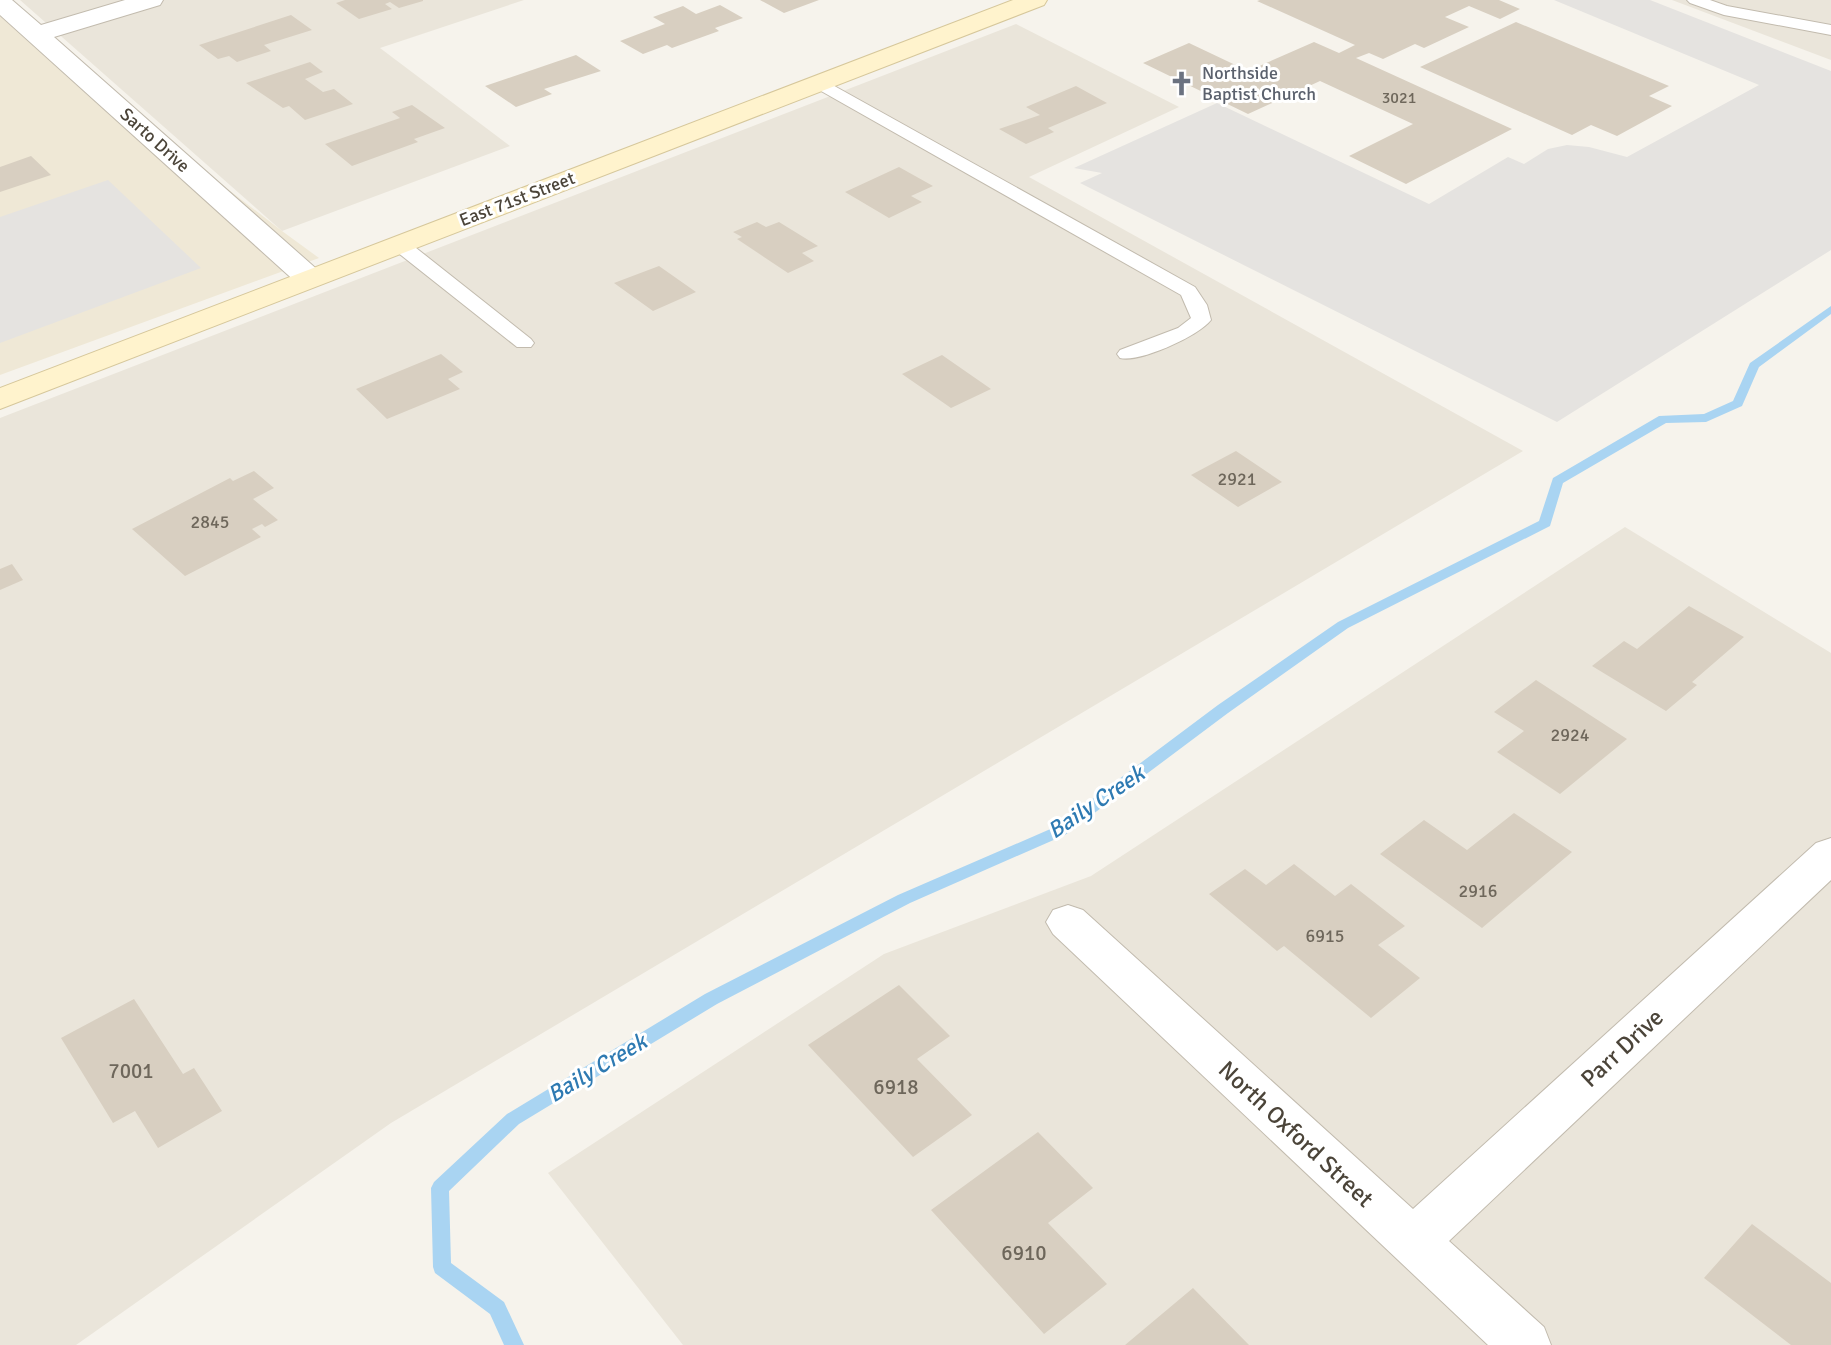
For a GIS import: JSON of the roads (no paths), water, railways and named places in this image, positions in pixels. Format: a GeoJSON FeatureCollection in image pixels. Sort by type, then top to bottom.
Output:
{"type":"FeatureCollection","features":[{"type":"Feature","properties":{"kind":"main road","name":"East 71st Street"},"geometry":{"type":"LineString","coordinates":[[0,399],[1035,0]]}},
{"type":"Feature","properties":{"kind":"street"},"geometry":{"type":"LineString","coordinates":[[37,34],[151,0]]}},
{"type":"Feature","properties":{"kind":"street","name":"Sarto Drive"},"geometry":{"type":"LineString","coordinates":[[0,2],[309,278]]}},
{"type":"Feature","properties":{"kind":"street","name":"Parr Drive"},"geometry":{"type":"LineString","coordinates":[[1412,1243],[1831,854]]}},
{"type":"Feature","properties":{"kind":"street","name":"North Oxford Street"},"geometry":{"type":"LineString","coordinates":[[1068,922],[1525,1345]]}},
{"type":"Feature","properties":{"kind":"lane"},"geometry":{"type":"LineString","coordinates":[[1695,0],[1724,10],[1831,30]]}},
{"type":"Feature","properties":{"kind":"lane"},"geometry":{"type":"LineString","coordinates":[[820,83],[1188,291],[1197,305],[1201,320],[1185,332],[1127,354]]}},
{"type":"Feature","properties":{"kind":"lane"},"geometry":{"type":"LineString","coordinates":[[399,244],[524,343]]}},
{"type":"Feature","properties":{"kind":"waterway","name":"Baily Creek"},"geometry":{"type":"LineString","coordinates":[[514,1345],[497,1308],[442,1267],[440,1188],[513,1119],[711,999],[904,899],[1060,831],[1223,709],[1343,625],[1545,523],[1557,481],[1663,419],[1706,418],[1738,403],[1754,365],[1831,309]]}},
{"type":"Feature","properties":{"kind":"place","name":"Northside Baptist Church"},"geometry":{"type":"Point","coordinates":[1182,83]}}]}
